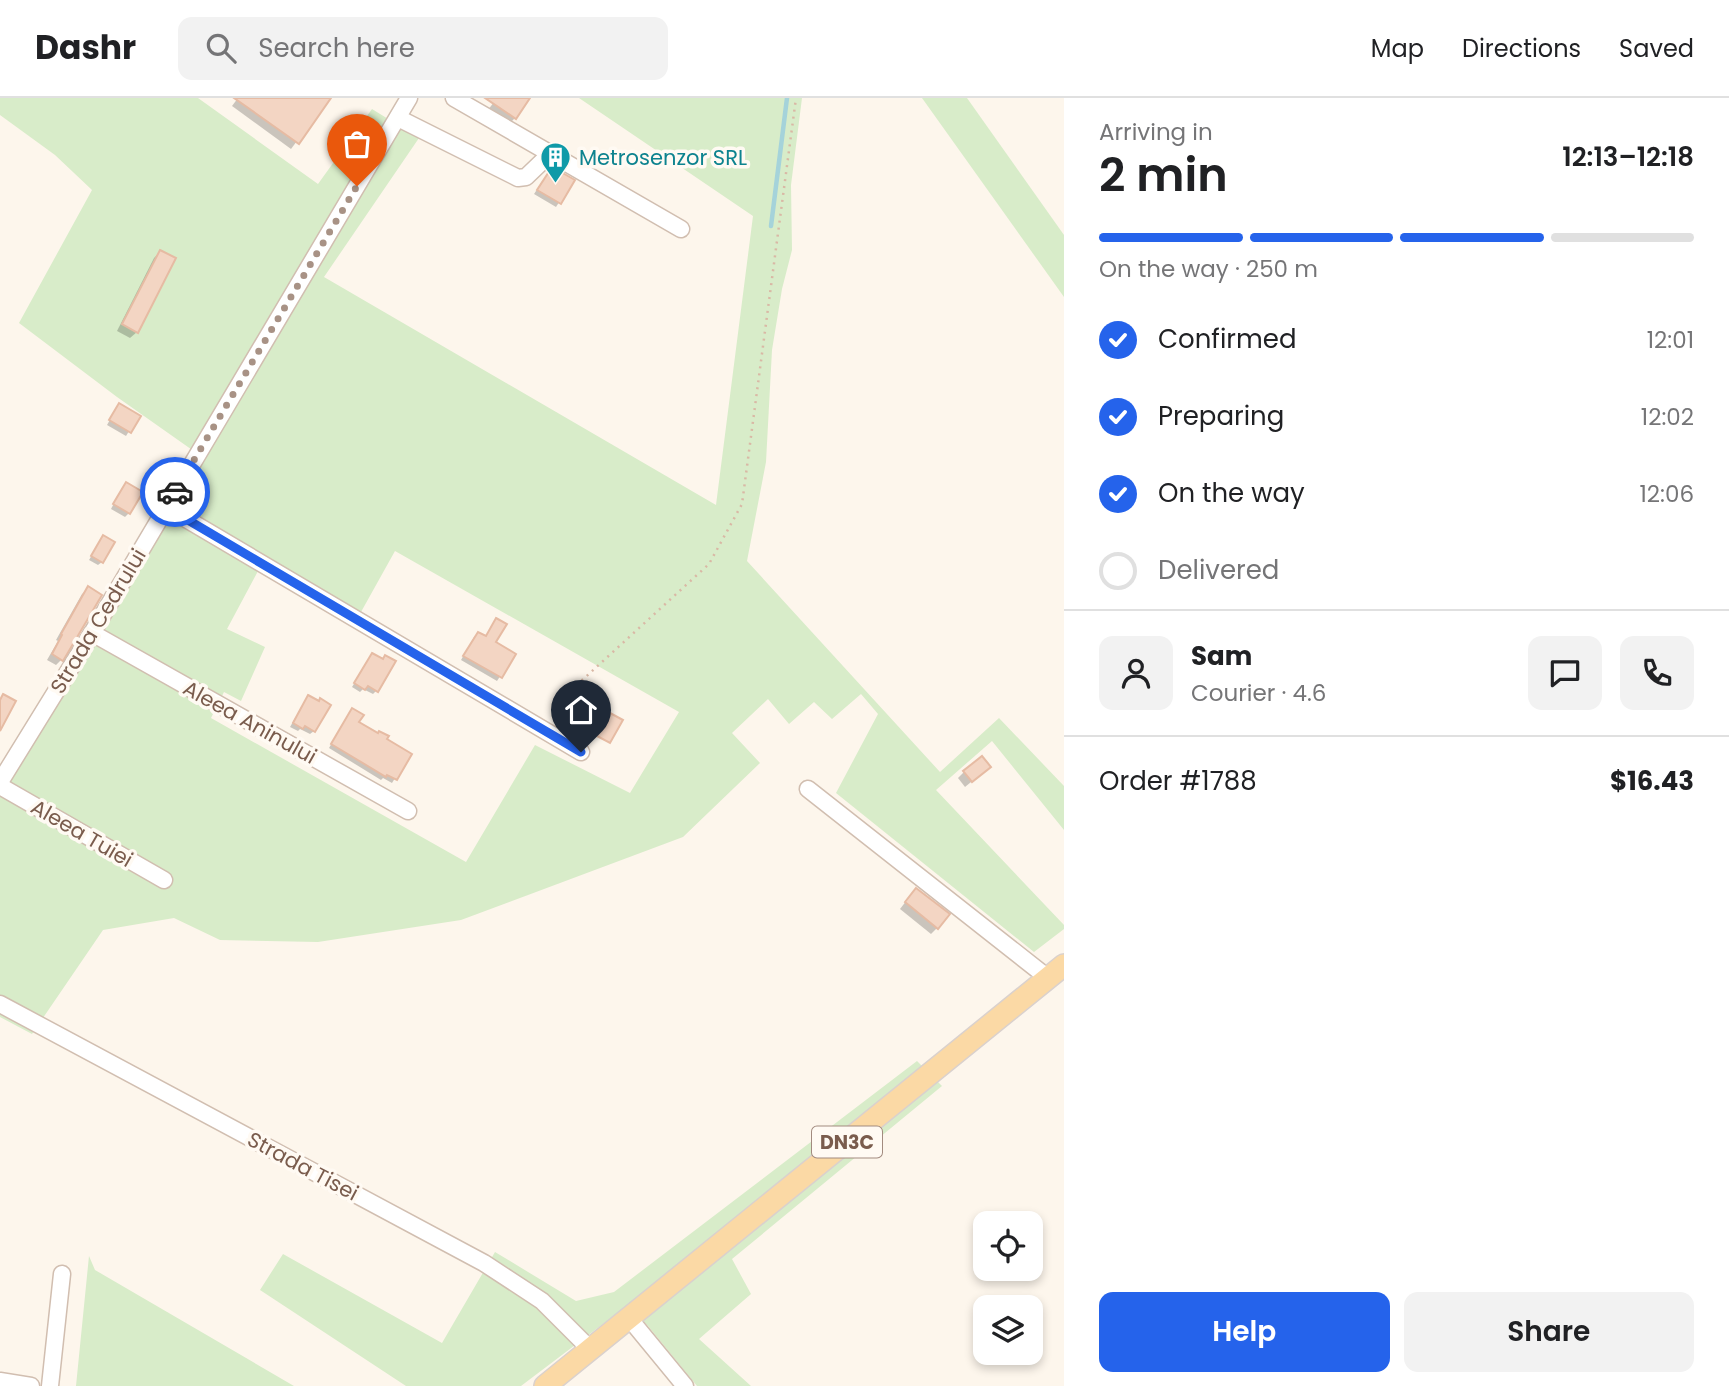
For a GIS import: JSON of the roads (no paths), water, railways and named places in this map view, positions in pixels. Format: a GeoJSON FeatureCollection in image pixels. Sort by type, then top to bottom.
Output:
{"type":"FeatureCollection","features":[{"type":"Feature","properties":{"kind":"main road","name":"DN3C"},"geometry":{"type":"LineString","coordinates":[[545,1386],[562,1378],[629,1318],[1056,971]]}},
{"type":"Feature","properties":{"kind":"lane","name":"Strada Cedrului"},"geometry":{"type":"LineString","coordinates":[[0,784],[409,98]]}},
{"type":"Feature","properties":{"kind":"lane"},"geometry":{"type":"LineString","coordinates":[[454,98],[681,229]]}},
{"type":"Feature","properties":{"kind":"lane"},"geometry":{"type":"LineString","coordinates":[[398,118],[518,178],[526,177],[551,153]]}},
{"type":"Feature","properties":{"kind":"lane"},"geometry":{"type":"LineString","coordinates":[[166,507],[581,752]]}},
{"type":"Feature","properties":{"kind":"lane","name":"Aleea Aninului"},"geometry":{"type":"LineString","coordinates":[[92,633],[408,811]]}},
{"type":"Feature","properties":{"kind":"lane","name":"Aleea Tuiei"},"geometry":{"type":"LineString","coordinates":[[0,784],[164,880]]}},
{"type":"Feature","properties":{"kind":"lane"},"geometry":{"type":"LineString","coordinates":[[808,789],[1056,971]]}},
{"type":"Feature","properties":{"kind":"lane","name":"Strada Tisei"},"geometry":{"type":"LineString","coordinates":[[0,1004],[484,1263],[542,1301],[592,1350]]}},
{"type":"Feature","properties":{"kind":"lane"},"geometry":{"type":"LineString","coordinates":[[50,1386],[62,1274]]}},
{"type":"Feature","properties":{"kind":"lane"},"geometry":{"type":"LineString","coordinates":[[629,1318],[685,1386]]}},
{"type":"Feature","properties":{"kind":"lane"},"geometry":{"type":"LineString","coordinates":[[0,1381],[31,1386]]}},
{"type":"Feature","properties":{"kind":"waterway"},"geometry":{"type":"LineString","coordinates":[[771,226],[787,98]]}},
{"type":"Feature","properties":{"kind":"place","name":"Metrosenzor SRL"},"geometry":{"type":"Point","coordinates":[556,184]}}]}
